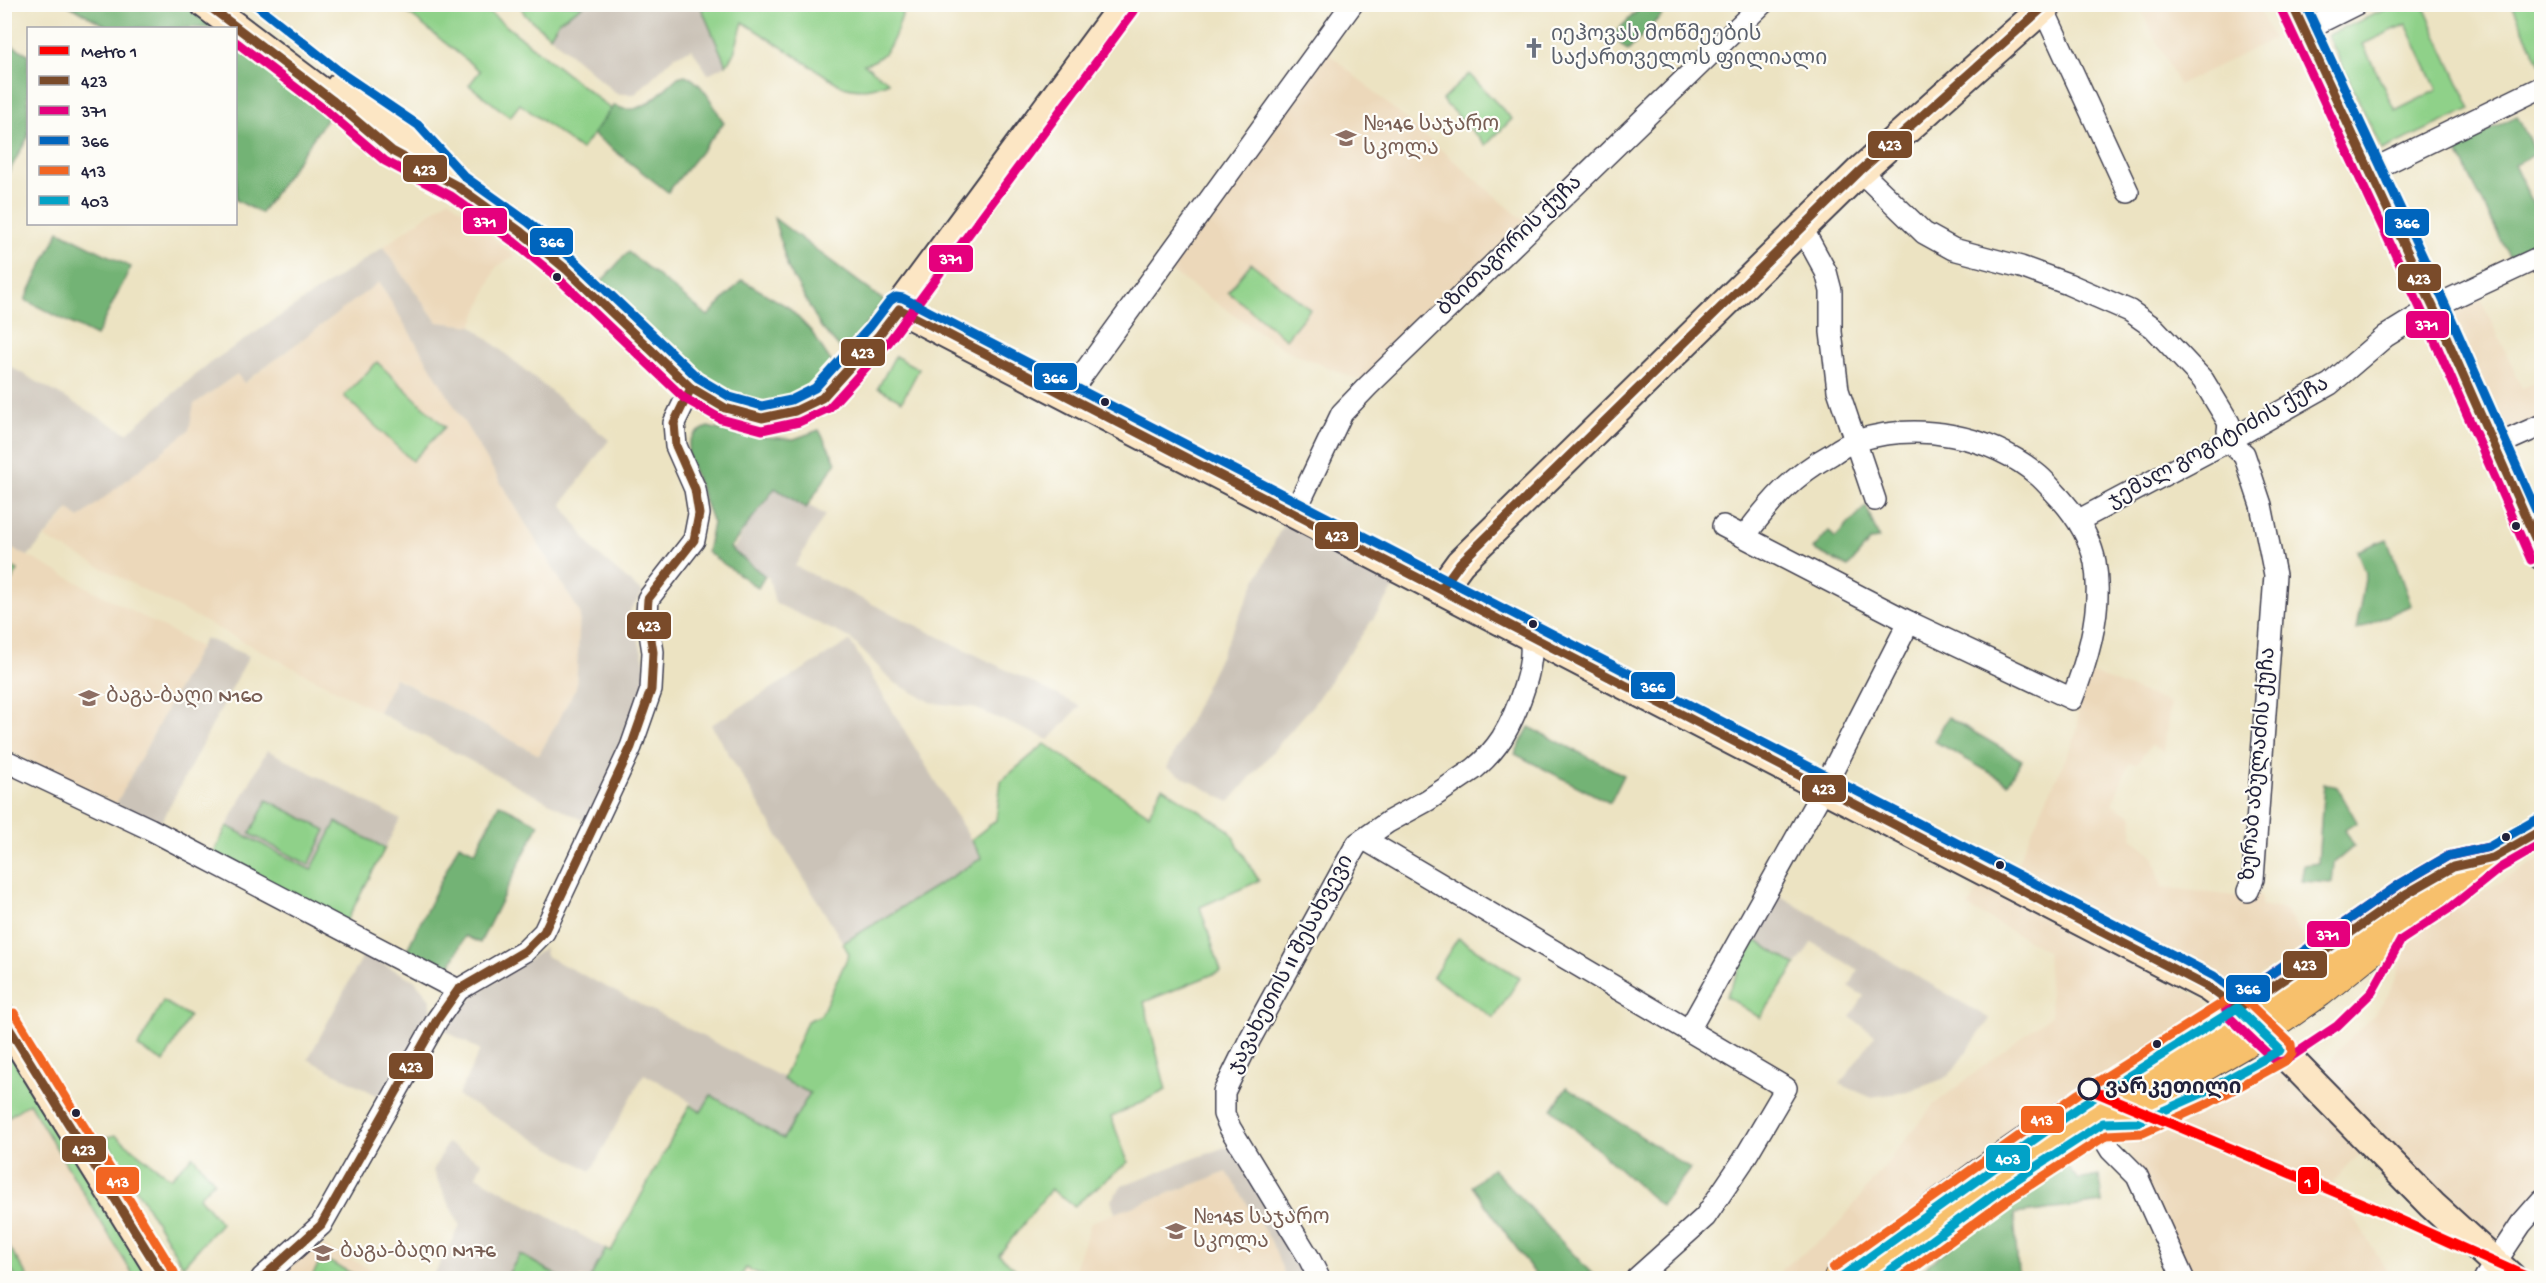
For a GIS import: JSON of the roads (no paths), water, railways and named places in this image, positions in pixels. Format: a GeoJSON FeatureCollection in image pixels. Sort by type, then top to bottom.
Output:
{"type":"FeatureCollection","features":[{"type":"Feature","properties":{"kind":"main road"},"geometry":{"type":"LineString","coordinates":[[1880,1278],[2000,1190],[2097,1127],[2261,1032],[2319,991],[2392,932],[2442,899],[2493,858],[2541,830]]}},
{"type":"Feature","properties":{"kind":"main road"},"geometry":{"type":"LineString","coordinates":[[1840,1278],[1992,1166],[2079,1106],[2270,989],[2406,894],[2453,867],[2493,858]]}},
{"type":"Feature","properties":{"kind":"street"},"geometry":{"type":"LineString","coordinates":[[205,4],[235,27]]}},
{"type":"Feature","properties":{"kind":"street"},"geometry":{"type":"LineString","coordinates":[[235,4],[337,85],[410,134],[457,186]]}},
{"type":"Feature","properties":{"kind":"street"},"geometry":{"type":"LineString","coordinates":[[237,28],[332,100],[392,151],[457,186],[520,232],[567,270],[691,388],[725,408],[762,418],[795,411],[822,398],[879,335],[1124,4]]}},
{"type":"Feature","properties":{"kind":"street"},"geometry":{"type":"LineString","coordinates":[[1067,396],[1352,4]]}},
{"type":"Feature","properties":{"kind":"street","name":"ბზითაგორის ქუჩა"},"geometry":{"type":"LineString","coordinates":[[1294,514],[1342,413],[1762,4]]}},
{"type":"Feature","properties":{"kind":"street"},"geometry":{"type":"LineString","coordinates":[[2356,4],[2298,17],[2433,307],[2541,555]]}},
{"type":"Feature","properties":{"kind":"street"},"geometry":{"type":"LineString","coordinates":[[1441,590],[1460,563],[1860,171],[2044,6],[2128,192]]}},
{"type":"Feature","properties":{"kind":"street"},"geometry":{"type":"LineString","coordinates":[[2370,171],[2541,87]]}},
{"type":"Feature","properties":{"kind":"street","name":"ზურაბ აბულაძის ქუჩა"},"geometry":{"type":"LineString","coordinates":[[1860,171],[1924,232],[1953,249],[2021,267],[2130,310],[2154,328],[2203,380],[2229,423],[2234,456],[2249,500],[2268,578],[2245,876],[2248,891],[2253,879],[2275,575],[2260,505],[2244,454],[2232,440]]}},
{"type":"Feature","properties":{"kind":"street"},"geometry":{"type":"LineString","coordinates":[[1802,228],[1826,272],[1831,291],[1832,332],[1838,390],[1875,500]]}},
{"type":"Feature","properties":{"kind":"street","name":"ჯემალ გოგიტიძის ქუჩა"},"geometry":{"type":"LineString","coordinates":[[2079,520],[2232,440],[2330,384],[2386,336],[2433,307],[2541,256]]}},
{"type":"Feature","properties":{"kind":"street"},"geometry":{"type":"LineString","coordinates":[[899,309],[2208,987],[2237,1008],[2497,1274],[2520,1224],[2541,1200]]}},
{"type":"Feature","properties":{"kind":"street"},"geometry":{"type":"LineString","coordinates":[[262,1278],[321,1226],[437,1020],[458,990],[525,951],[544,932],[631,747],[651,690],[653,652],[647,614],[648,599],[693,540],[699,514],[695,489],[676,446],[674,423],[691,388]]}},
{"type":"Feature","properties":{"kind":"street"},"geometry":{"type":"LineString","coordinates":[[2495,446],[2541,425]]}},
{"type":"Feature","properties":{"kind":"street"},"geometry":{"type":"LineString","coordinates":[[1723,526],[1744,537],[1909,622],[2072,699],[2085,665],[2094,628],[2095,562],[2079,520],[2040,476],[2008,455],[1971,439],[1936,434],[1898,432],[1854,441],[1817,462],[1784,487],[1744,537]]}},
{"type":"Feature","properties":{"kind":"street"},"geometry":{"type":"LineString","coordinates":[[1689,1030],[1824,788],[1909,622]]}},
{"type":"Feature","properties":{"kind":"street","name":"ჯავახეთის II შესახვევი"},"geometry":{"type":"LineString","coordinates":[[1318,1278],[1310,1258],[1230,1128],[1224,1114],[1223,1099],[1250,1039],[1354,849],[1364,839],[1428,800],[1487,758],[1502,737],[1515,709],[1530,663],[1533,645],[1529,635]]}},
{"type":"Feature","properties":{"kind":"street"},"geometry":{"type":"LineString","coordinates":[[4,760],[150,829],[458,990]]}},
{"type":"Feature","properties":{"kind":"street"},"geometry":{"type":"LineString","coordinates":[[1364,839],[1786,1088],[1743,1161],[1705,1217],[1636,1278]]}},
{"type":"Feature","properties":{"kind":"street"},"geometry":{"type":"LineString","coordinates":[[6,1021],[164,1278]]}},
{"type":"Feature","properties":{"kind":"street"},"geometry":{"type":"LineString","coordinates":[[2097,1127],[2111,1150],[2137,1176],[2183,1278]]}},
{"type":"Feature","properties":{"kind":"metro line","name":"1"},"geometry":{"type":"LineString","coordinates":[[2086,1088],[2371,1207],[2529,1278]]}},
{"type":"Feature","properties":{"kind":"place","name":"იეჰოვას მოწმეების საქართველოს ფილიალი"},"geometry":{"type":"Point","coordinates":[1534,48]}},
{"type":"Feature","properties":{"kind":"place","name":"№146 საჯარო სკოლა"},"geometry":{"type":"Point","coordinates":[1346,138]}},
{"type":"Feature","properties":{"kind":"place","name":"ბაგა-ბაღი N160"},"geometry":{"type":"Point","coordinates":[89,698]}},
{"type":"Feature","properties":{"kind":"place","name":"ვარკეთილი"},"geometry":{"type":"Point","coordinates":[2089,1089]}},
{"type":"Feature","properties":{"kind":"place","name":"№145 საჯარო სკოლა"},"geometry":{"type":"Point","coordinates":[1176,1231]}},
{"type":"Feature","properties":{"kind":"place","name":"ბაგა-ბაღი N176"},"geometry":{"type":"Point","coordinates":[323,1253]}}]}
